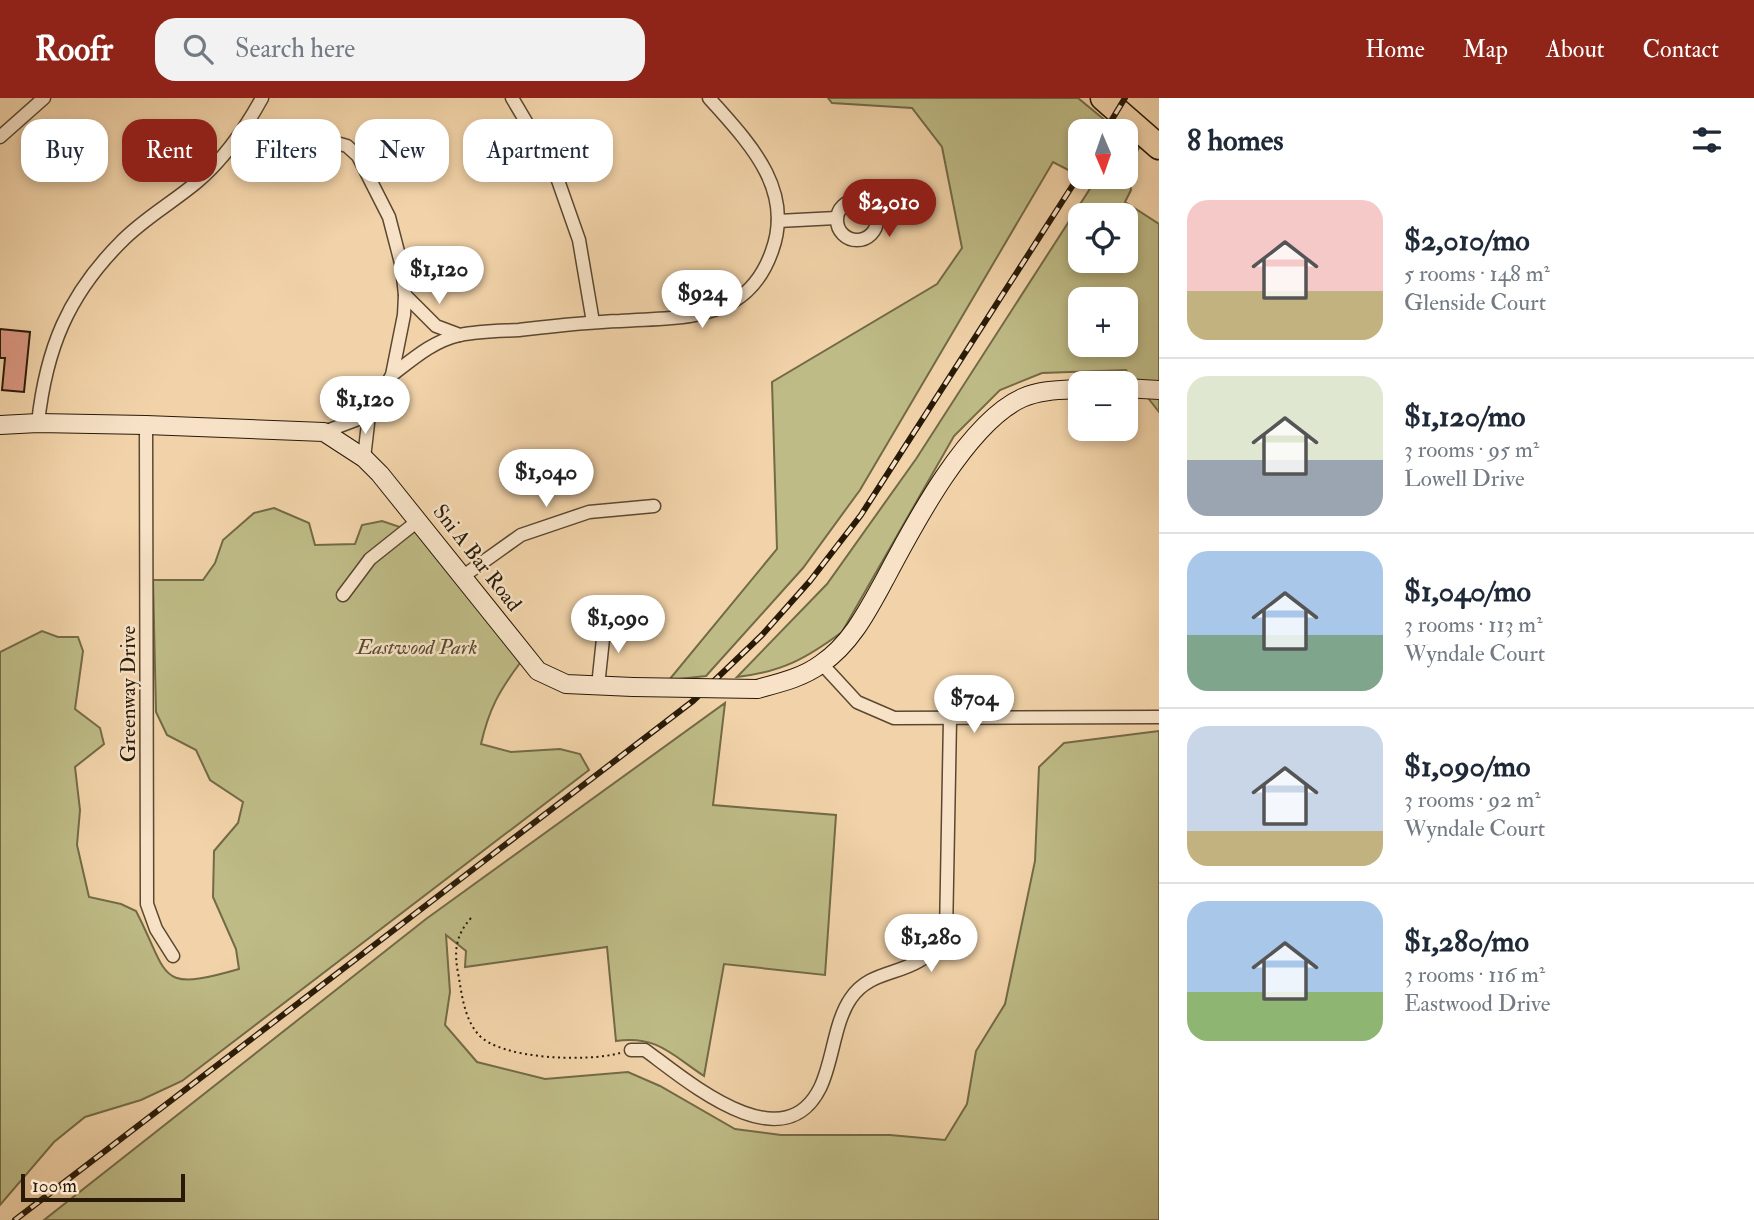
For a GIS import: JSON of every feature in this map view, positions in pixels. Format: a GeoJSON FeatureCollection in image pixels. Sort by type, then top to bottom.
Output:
{"type":"FeatureCollection","features":[{"type":"Feature","properties":{"kind":"highway"},"geometry":{"type":"LineString","coordinates":[[1104,98],[1159,147]]}},
{"type":"Feature","properties":{"kind":"street"},"geometry":{"type":"LineString","coordinates":[[0,137],[44,98]]}},
{"type":"Feature","properties":{"kind":"street"},"geometry":{"type":"LineString","coordinates":[[38,423],[42,385],[51,350],[67,312],[86,281],[122,240],[199,181],[230,149],[262,98]]}},
{"type":"Feature","properties":{"kind":"street"},"geometry":{"type":"LineString","coordinates":[[512,98],[554,169],[579,240],[593,322]]}},
{"type":"Feature","properties":{"kind":"street"},"geometry":{"type":"LineString","coordinates":[[392,375],[428,347],[460,335],[593,322],[687,317],[735,300],[754,283],[767,265],[775,244],[778,221],[772,184],[764,165],[755,150],[709,98]]}},
{"type":"Feature","properties":{"kind":"street"},"geometry":{"type":"LineString","coordinates":[[230,149],[333,142],[347,146],[358,156],[389,217],[402,267],[404,315],[392,375],[369,415],[364,458]]}},
{"type":"Feature","properties":{"kind":"street"},"geometry":{"type":"LineString","coordinates":[[778,221],[836,218]]}},
{"type":"Feature","properties":{"kind":"street"},"geometry":{"type":"LineString","coordinates":[[405,295],[436,326],[460,335]]}},
{"type":"Feature","properties":{"kind":"street"},"geometry":{"type":"LineString","coordinates":[[1138,389],[1159,390]]}},
{"type":"Feature","properties":{"kind":"street","name":"Sni A Bar Road"},"geometry":{"type":"LineString","coordinates":[[324,432],[364,458],[419,520],[462,578],[538,671],[566,684],[757,689],[789,680],[822,664],[851,636],[962,452],[992,419],[1023,398],[1045,391],[1068,390]]}},
{"type":"Feature","properties":{"kind":"street"},"geometry":{"type":"LineString","coordinates":[[0,425],[146,425],[324,432],[369,415]]}},
{"type":"Feature","properties":{"kind":"street","name":"Greenway Drive"},"geometry":{"type":"LineString","coordinates":[[146,425],[147,904],[156,929],[173,956]]}},
{"type":"Feature","properties":{"kind":"street"},"geometry":{"type":"LineString","coordinates":[[462,578],[521,535],[589,512],[654,506]]}},
{"type":"Feature","properties":{"kind":"street"},"geometry":{"type":"LineString","coordinates":[[343,595],[370,559],[419,520]]}},
{"type":"Feature","properties":{"kind":"street"},"geometry":{"type":"LineString","coordinates":[[598,686],[606,620]]}},
{"type":"Feature","properties":{"kind":"street"},"geometry":{"type":"LineString","coordinates":[[822,664],[857,702],[894,718],[1159,717]]}},
{"type":"Feature","properties":{"kind":"street"},"geometry":{"type":"LineString","coordinates":[[631,1050],[645,1050],[732,1110],[755,1117],[768,1119],[799,1113],[810,1103],[820,1088],[850,999],[863,983],[919,961],[934,950],[946,935],[950,719]]}},
{"type":"Feature","properties":{"kind":"path"},"geometry":{"type":"LineString","coordinates":[[471,918],[459,934],[455,946],[456,965],[471,1024],[489,1044],[551,1057],[616,1055],[631,1050]]}},
{"type":"Feature","properties":{"kind":"green space"},"geometry":{"type":"Polygon","coordinates":[[[828,98],[1078,98],[1103,119],[1068,119],[1068,170],[1053,162],[860,490],[803,568],[706,676],[669,680],[777,549],[772,382],[937,284],[962,248],[942,147],[912,108],[832,103],[828,98]]]}},
{"type":"Feature","properties":{"kind":"green space"},"geometry":{"type":"Polygon","coordinates":[[[1090,189],[1131,189],[1127,203],[1081,203],[1090,189]]]}},
{"type":"Feature","properties":{"kind":"green space"},"geometry":{"type":"Polygon","coordinates":[[[1138,210],[1159,224],[1159,412],[1138,385],[1138,371],[1042,373],[1000,390],[954,436],[842,632],[793,662],[767,672],[737,677],[827,584],[916,459],[1068,223],[1068,273],[1138,273],[1138,210]]]}},
{"type":"Feature","properties":{"kind":"green space","name":"Eastwood Park"},"geometry":{"type":"Polygon","coordinates":[[[274,508],[309,523],[315,545],[355,544],[362,525],[382,521],[421,534],[520,663],[496,701],[481,744],[511,752],[560,749],[580,754],[589,770],[182,1081],[141,1100],[85,1117],[54,1142],[0,1205],[0,652],[42,631],[58,637],[78,637],[83,651],[75,709],[100,728],[104,744],[75,767],[80,810],[77,845],[89,897],[121,904],[136,911],[162,965],[169,974],[179,979],[212,976],[239,969],[236,949],[213,897],[214,851],[238,823],[243,802],[210,780],[196,750],[167,735],[156,712],[153,580],[203,580],[215,563],[223,540],[254,513],[274,508]]]}},
{"type":"Feature","properties":{"kind":"green space"},"geometry":{"type":"Polygon","coordinates":[[[725,703],[713,805],[836,815],[825,975],[724,964],[704,1076],[673,1054],[653,1044],[643,1041],[616,1041],[607,947],[465,967],[466,951],[446,935],[450,992],[445,1025],[477,1062],[545,1079],[628,1072],[660,1086],[735,1129],[781,1135],[890,1135],[945,1140],[967,1104],[976,1051],[1005,1004],[1035,861],[1039,767],[1064,743],[1159,731],[1159,1220],[44,1220],[426,919],[725,703]]]}},
{"type":"Feature","properties":{"kind":"building"},"geometry":{"type":"Polygon","coordinates":[[[0,329],[30,332],[24,392],[2,390],[5,358],[0,358],[0,329]]]}},
{"type":"Feature","properties":{"kind":"railway"},"geometry":{"type":"LineString","coordinates":[[1112,119],[1125,98]]}},
{"type":"Feature","properties":{"kind":"railway"},"geometry":{"type":"LineString","coordinates":[[15,1220],[693,701],[762,635],[810,581],[861,515],[1070,189]]}}]}
